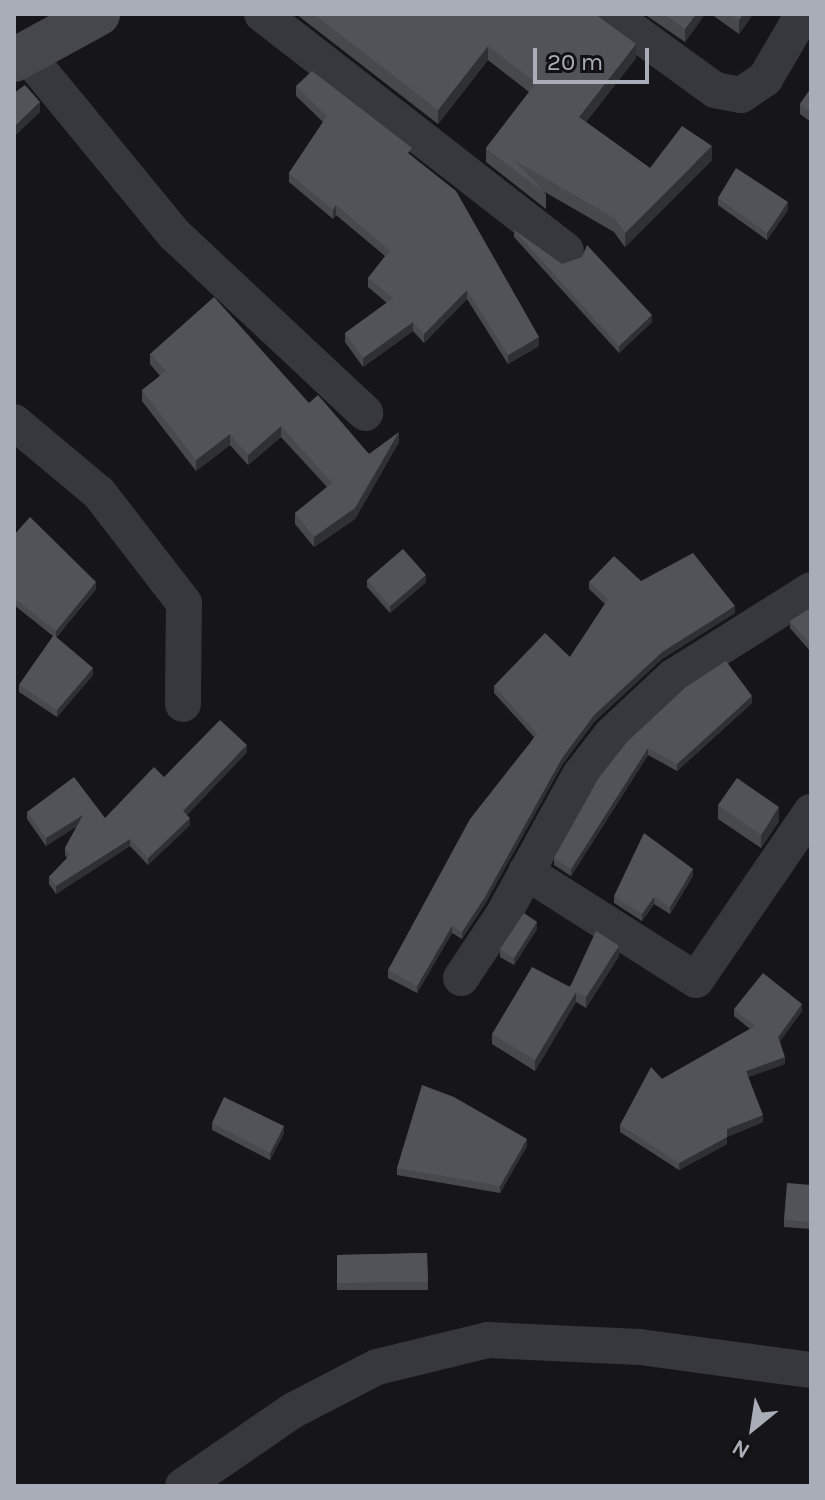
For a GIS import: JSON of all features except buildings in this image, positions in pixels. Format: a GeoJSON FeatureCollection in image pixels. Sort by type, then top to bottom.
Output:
{"type":"FeatureCollection","features":[{"type":"Feature","properties":{"kind":"street"},"geometry":{"type":"LineString","coordinates":[[98,14],[20,57],[174,234],[365,413]]}},
{"type":"Feature","properties":{"kind":"street"},"geometry":{"type":"LineString","coordinates":[[262,14],[566,251]]}},
{"type":"Feature","properties":{"kind":"street"},"geometry":{"type":"LineString","coordinates":[[610,14],[715,90],[741,95],[765,79],[803,14]]}},
{"type":"Feature","properties":{"kind":"street"},"geometry":{"type":"LineString","coordinates":[[14,422],[99,493],[184,603],[183,704]]}},
{"type":"Feature","properties":{"kind":"street"},"geometry":{"type":"LineString","coordinates":[[461,978],[526,872],[580,775],[611,735],[673,677],[811,590]]}},
{"type":"Feature","properties":{"kind":"street"},"geometry":{"type":"LineString","coordinates":[[526,872],[696,980],[811,812]]}},
{"type":"Feature","properties":{"kind":"street"},"geometry":{"type":"LineString","coordinates":[[183,1486],[292,1411],[377,1367],[488,1340],[640,1347],[811,1370]]}}]}
